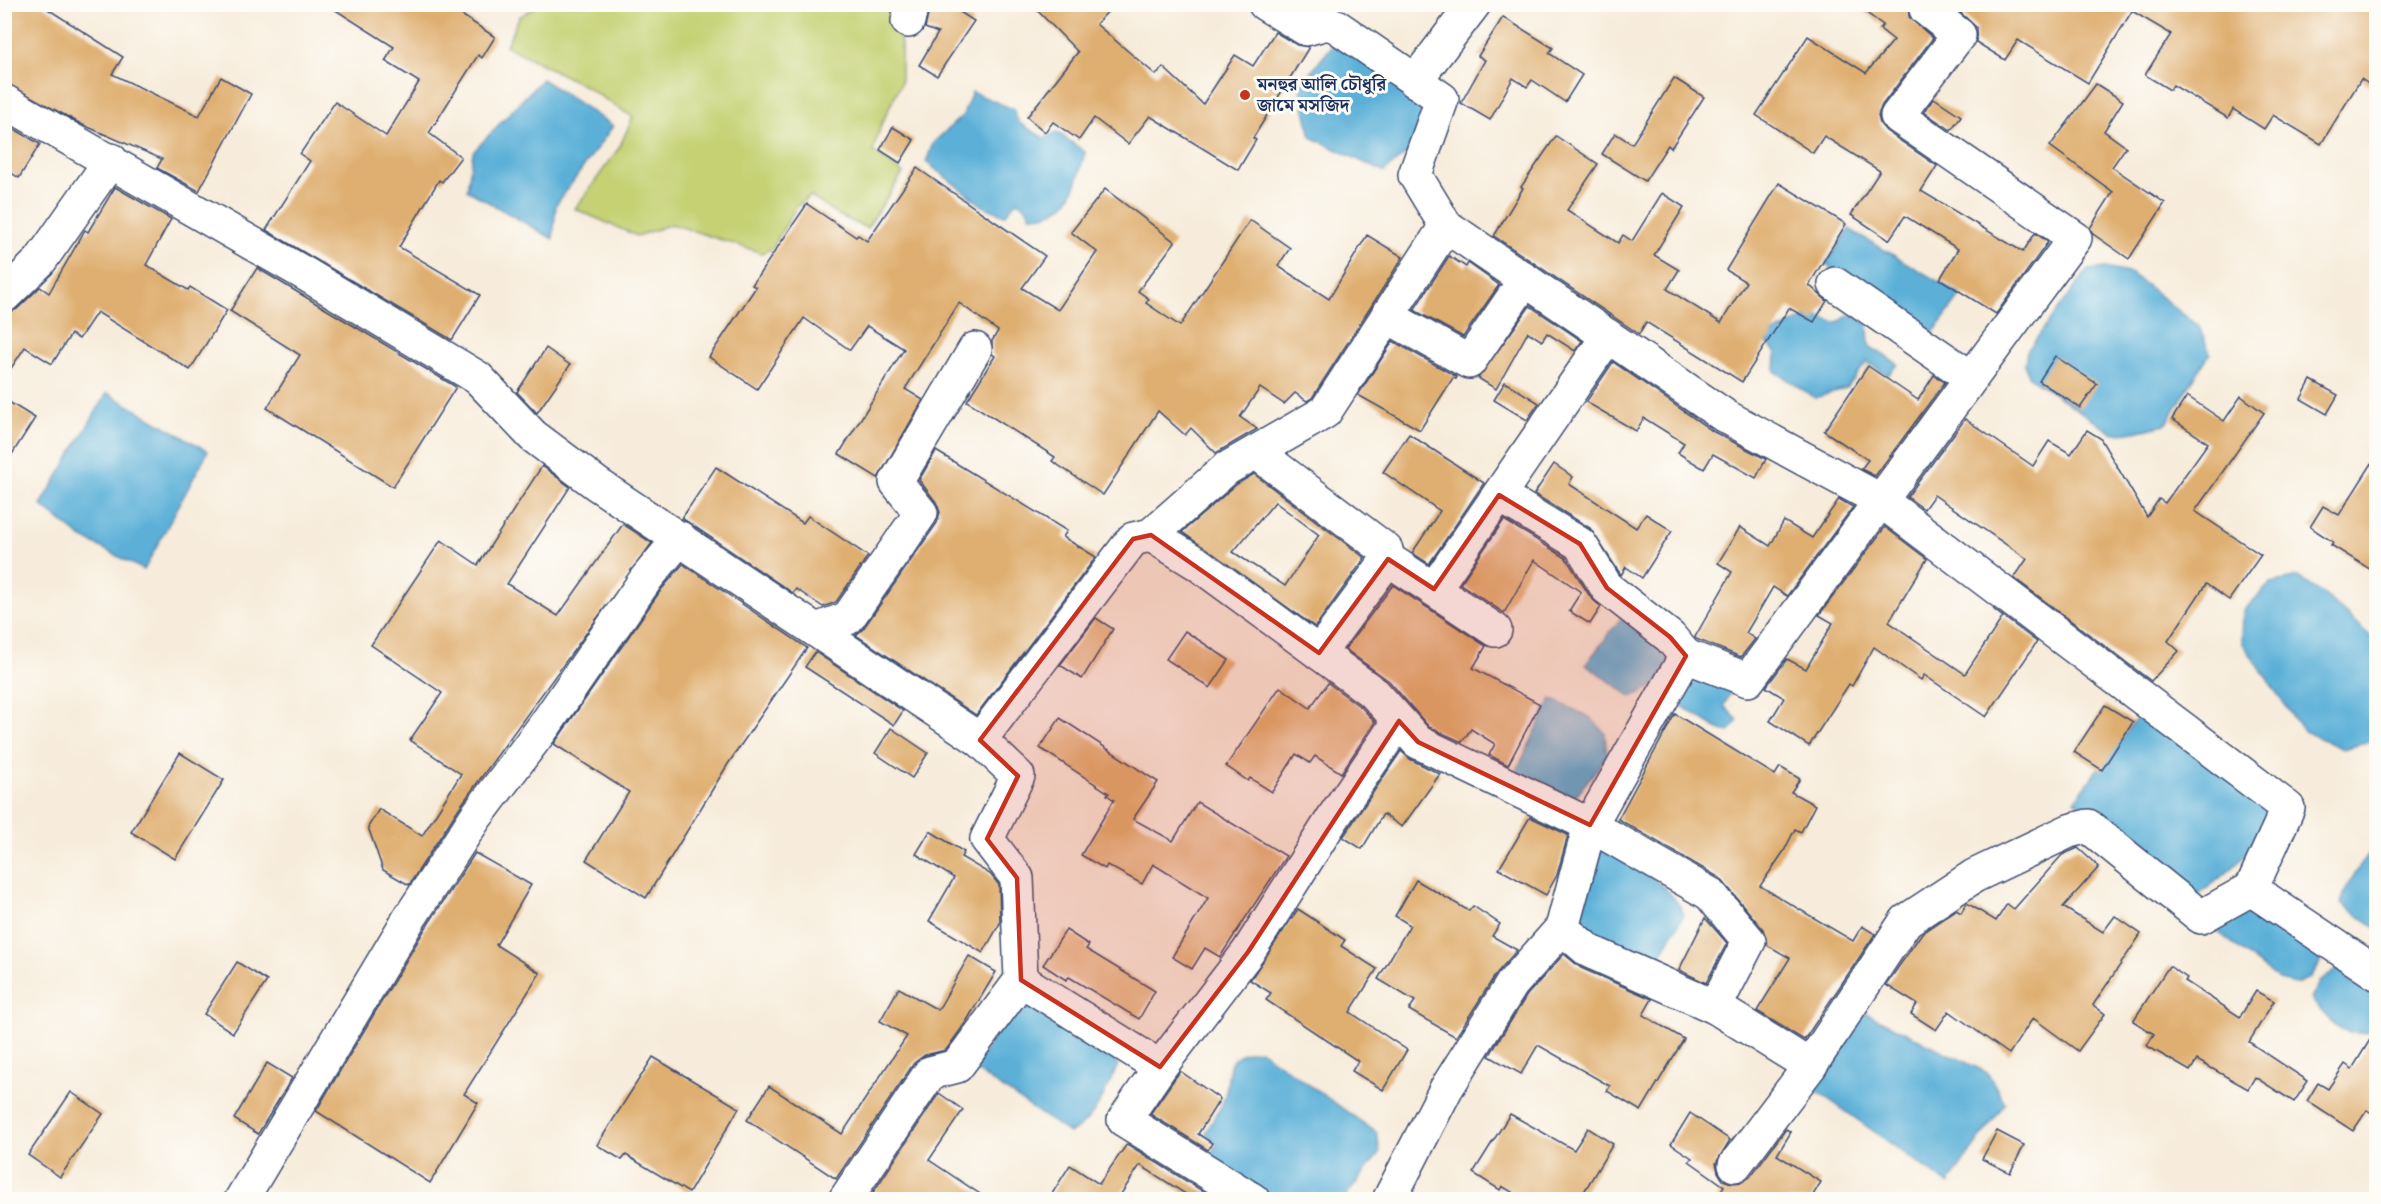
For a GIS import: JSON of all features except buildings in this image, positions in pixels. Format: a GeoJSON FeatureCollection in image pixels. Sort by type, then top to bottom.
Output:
{"type":"FeatureCollection","features":[{"type":"Feature","properties":{"kind":"street"},"geometry":{"type":"LineString","coordinates":[[1265,4],[1306,29],[1327,23],[1336,26],[1442,99],[1415,175],[1446,226],[1725,416],[1880,500],[2288,808],[2251,889],[2200,917],[2088,826],[2068,831],[1974,876],[1906,921],[1810,1066],[1735,1165]]}},
{"type":"Feature","properties":{"kind":"street"},"geometry":{"type":"LineString","coordinates":[[1415,81],[1474,4]]}},
{"type":"Feature","properties":{"kind":"street"},"geometry":{"type":"LineString","coordinates":[[1499,495],[1580,544],[1607,588],[1670,637],[1686,656],[1748,680],[2075,238],[1897,116],[1959,34],[1926,9],[1929,4]]}},
{"type":"Feature","properties":{"kind":"street"},"geometry":{"type":"LineString","coordinates":[[4,101],[111,160],[478,378],[533,436],[597,484],[980,740],[1018,776],[987,839],[1017,878],[1021,980],[957,1066],[930,1073],[845,1200]]}},
{"type":"Feature","properties":{"kind":"street"},"geometry":{"type":"LineString","coordinates":[[4,296],[39,261],[111,160]]}},
{"type":"Feature","properties":{"kind":"street"},"geometry":{"type":"LineString","coordinates":[[980,740],[1133,539],[1151,535],[1227,469],[1325,412],[1446,226]]}},
{"type":"Feature","properties":{"kind":"street"},"geometry":{"type":"LineString","coordinates":[[1387,316],[1469,362],[1525,280]]}},
{"type":"Feature","properties":{"kind":"street"},"geometry":{"type":"LineString","coordinates":[[1835,284],[1970,377]]}},
{"type":"Feature","properties":{"kind":"street"},"geometry":{"type":"LineString","coordinates":[[1434,589],[1608,336]]}},
{"type":"Feature","properties":{"kind":"street"},"geometry":{"type":"LineString","coordinates":[[816,630],[848,618],[921,513],[896,482],[975,349]]}},
{"type":"Feature","properties":{"kind":"street"},"geometry":{"type":"LineString","coordinates":[[1256,452],[1386,550],[1388,559],[1495,630]]}},
{"type":"Feature","properties":{"kind":"street"},"geometry":{"type":"LineString","coordinates":[[1151,535],[1198,564],[1375,694],[1418,742],[1590,825],[1710,894],[1749,941],[1715,1007]]}},
{"type":"Feature","properties":{"kind":"street"},"geometry":{"type":"LineString","coordinates":[[241,1200],[409,919],[475,818],[545,725],[646,579],[680,538]]}},
{"type":"Feature","properties":{"kind":"street"},"geometry":{"type":"LineString","coordinates":[[1319,653],[1388,559]]}},
{"type":"Feature","properties":{"kind":"street"},"geometry":{"type":"LineString","coordinates":[[1389,1200],[1446,1089],[1512,984],[1562,928],[1590,825],[1686,656]]}},
{"type":"Feature","properties":{"kind":"street"},"geometry":{"type":"LineString","coordinates":[[1253,1200],[1124,1120],[1160,1067],[1248,952],[1333,818],[1399,721]]}},
{"type":"Feature","properties":{"kind":"street"},"geometry":{"type":"LineString","coordinates":[[2251,889],[2376,973]]}},
{"type":"Feature","properties":{"kind":"street"},"geometry":{"type":"LineString","coordinates":[[1562,928],[1589,951],[1715,1007],[1810,1066]]}},
{"type":"Feature","properties":{"kind":"street"},"geometry":{"type":"LineString","coordinates":[[1021,980],[1160,1067]]}},
{"type":"Feature","properties":{"kind":"highlighted area"},"geometry":{"type":"Polygon","coordinates":[[[1499,495],[1580,544],[1607,588],[1670,637],[1686,656],[1590,825],[1418,742],[1399,721],[1248,952],[1160,1067],[1021,980],[1017,878],[987,839],[1018,776],[980,740],[1133,539],[1151,535],[1319,653],[1388,559],[1434,589],[1499,495]]]}},
{"type":"Feature","properties":{"kind":"green space"},"geometry":{"type":"Polygon","coordinates":[[[539,5],[893,5],[901,44],[901,83],[881,125],[873,151],[903,173],[867,228],[840,216],[810,196],[796,207],[772,249],[762,253],[672,224],[637,236],[575,209],[619,148],[633,117],[583,85],[506,46],[519,17],[539,5]]]}},
{"type":"Feature","properties":{"kind":"water"},"geometry":{"type":"Polygon","coordinates":[[[1339,37],[1428,109],[1411,149],[1384,172],[1311,137],[1300,86],[1339,37]]]}},
{"type":"Feature","properties":{"kind":"water"},"geometry":{"type":"Polygon","coordinates":[[[542,79],[613,126],[556,205],[553,239],[467,190],[473,152],[542,79]]]}},
{"type":"Feature","properties":{"kind":"water"},"geometry":{"type":"Polygon","coordinates":[[[972,92],[1013,109],[1019,123],[1044,138],[1057,132],[1085,152],[1075,188],[1070,197],[1055,211],[1030,216],[1027,208],[1017,201],[1005,215],[983,206],[926,162],[933,143],[963,115],[972,92]]]}},
{"type":"Feature","properties":{"kind":"water"},"geometry":{"type":"Polygon","coordinates":[[[1849,229],[1961,295],[1928,340],[1826,264],[1849,229]]]}},
{"type":"Feature","properties":{"kind":"water"},"geometry":{"type":"Polygon","coordinates":[[[2105,268],[2132,274],[2199,327],[2210,353],[2165,425],[2135,432],[2112,433],[2028,376],[2025,364],[2027,351],[2088,270],[2105,268]]]}},
{"type":"Feature","properties":{"kind":"water"},"geometry":{"type":"Polygon","coordinates":[[[1848,315],[1856,316],[1868,326],[1869,346],[1898,364],[1888,375],[1867,362],[1847,388],[1815,398],[1775,371],[1776,353],[1765,340],[1768,337],[1809,317],[1835,322],[1848,315]]]}},
{"type":"Feature","properties":{"kind":"water"},"geometry":{"type":"Polygon","coordinates":[[[107,393],[208,451],[144,570],[81,537],[41,505],[107,393]]]}},
{"type":"Feature","properties":{"kind":"water"},"geometry":{"type":"Polygon","coordinates":[[[2298,577],[2326,596],[2376,641],[2376,736],[2366,743],[2343,749],[2302,730],[2242,642],[2243,611],[2271,583],[2298,577]]]}},
{"type":"Feature","properties":{"kind":"water"},"geometry":{"type":"Polygon","coordinates":[[[1621,618],[1672,655],[1660,684],[1631,697],[1586,664],[1621,618]]]}},
{"type":"Feature","properties":{"kind":"water"},"geometry":{"type":"Polygon","coordinates":[[[1686,671],[1731,691],[1724,706],[1738,720],[1729,732],[1718,729],[1671,699],[1686,671]]]}},
{"type":"Feature","properties":{"kind":"water"},"geometry":{"type":"Polygon","coordinates":[[[1551,699],[1590,717],[1605,733],[1607,756],[1574,798],[1515,774],[1551,699]]]}},
{"type":"Feature","properties":{"kind":"water"},"geometry":{"type":"Polygon","coordinates":[[[2146,706],[2271,803],[2258,835],[2243,858],[2195,897],[2075,800],[2146,706]]]}},
{"type":"Feature","properties":{"kind":"water"},"geometry":{"type":"Polygon","coordinates":[[[2376,843],[2376,928],[2341,903],[2348,884],[2376,843]]]}},
{"type":"Feature","properties":{"kind":"water"},"geometry":{"type":"Polygon","coordinates":[[[1603,847],[1660,884],[1670,893],[1684,915],[1658,959],[1643,959],[1574,926],[1592,860],[1603,847]]]}},
{"type":"Feature","properties":{"kind":"water"},"geometry":{"type":"Polygon","coordinates":[[[2242,902],[2325,956],[2310,978],[2296,984],[2279,980],[2218,932],[2218,919],[2242,902]]]}},
{"type":"Feature","properties":{"kind":"water"},"geometry":{"type":"Polygon","coordinates":[[[2341,967],[2376,980],[2376,1028],[2366,1032],[2347,1032],[2331,1021],[2311,999],[2321,981],[2341,967]]]}},
{"type":"Feature","properties":{"kind":"water"},"geometry":{"type":"Polygon","coordinates":[[[1018,997],[1109,1052],[1118,1065],[1105,1094],[1093,1113],[1078,1128],[1069,1133],[974,1069],[1018,997]]]}},
{"type":"Feature","properties":{"kind":"water"},"geometry":{"type":"Polygon","coordinates":[[[1865,1013],[1988,1073],[2005,1103],[1948,1184],[1810,1086],[1824,1056],[1865,1013]]]}},
{"type":"Feature","properties":{"kind":"water"},"geometry":{"type":"Polygon","coordinates":[[[1260,1050],[1377,1133],[1380,1152],[1344,1199],[1279,1199],[1205,1163],[1217,1144],[1206,1133],[1224,1099],[1230,1065],[1239,1055],[1260,1050]]]}},
{"type":"Feature","properties":{"kind":"place","name":"মনহুর আলি চৌধুরি জামে মসজিদ"},"geometry":{"type":"Point","coordinates":[1245,95]}}]}
